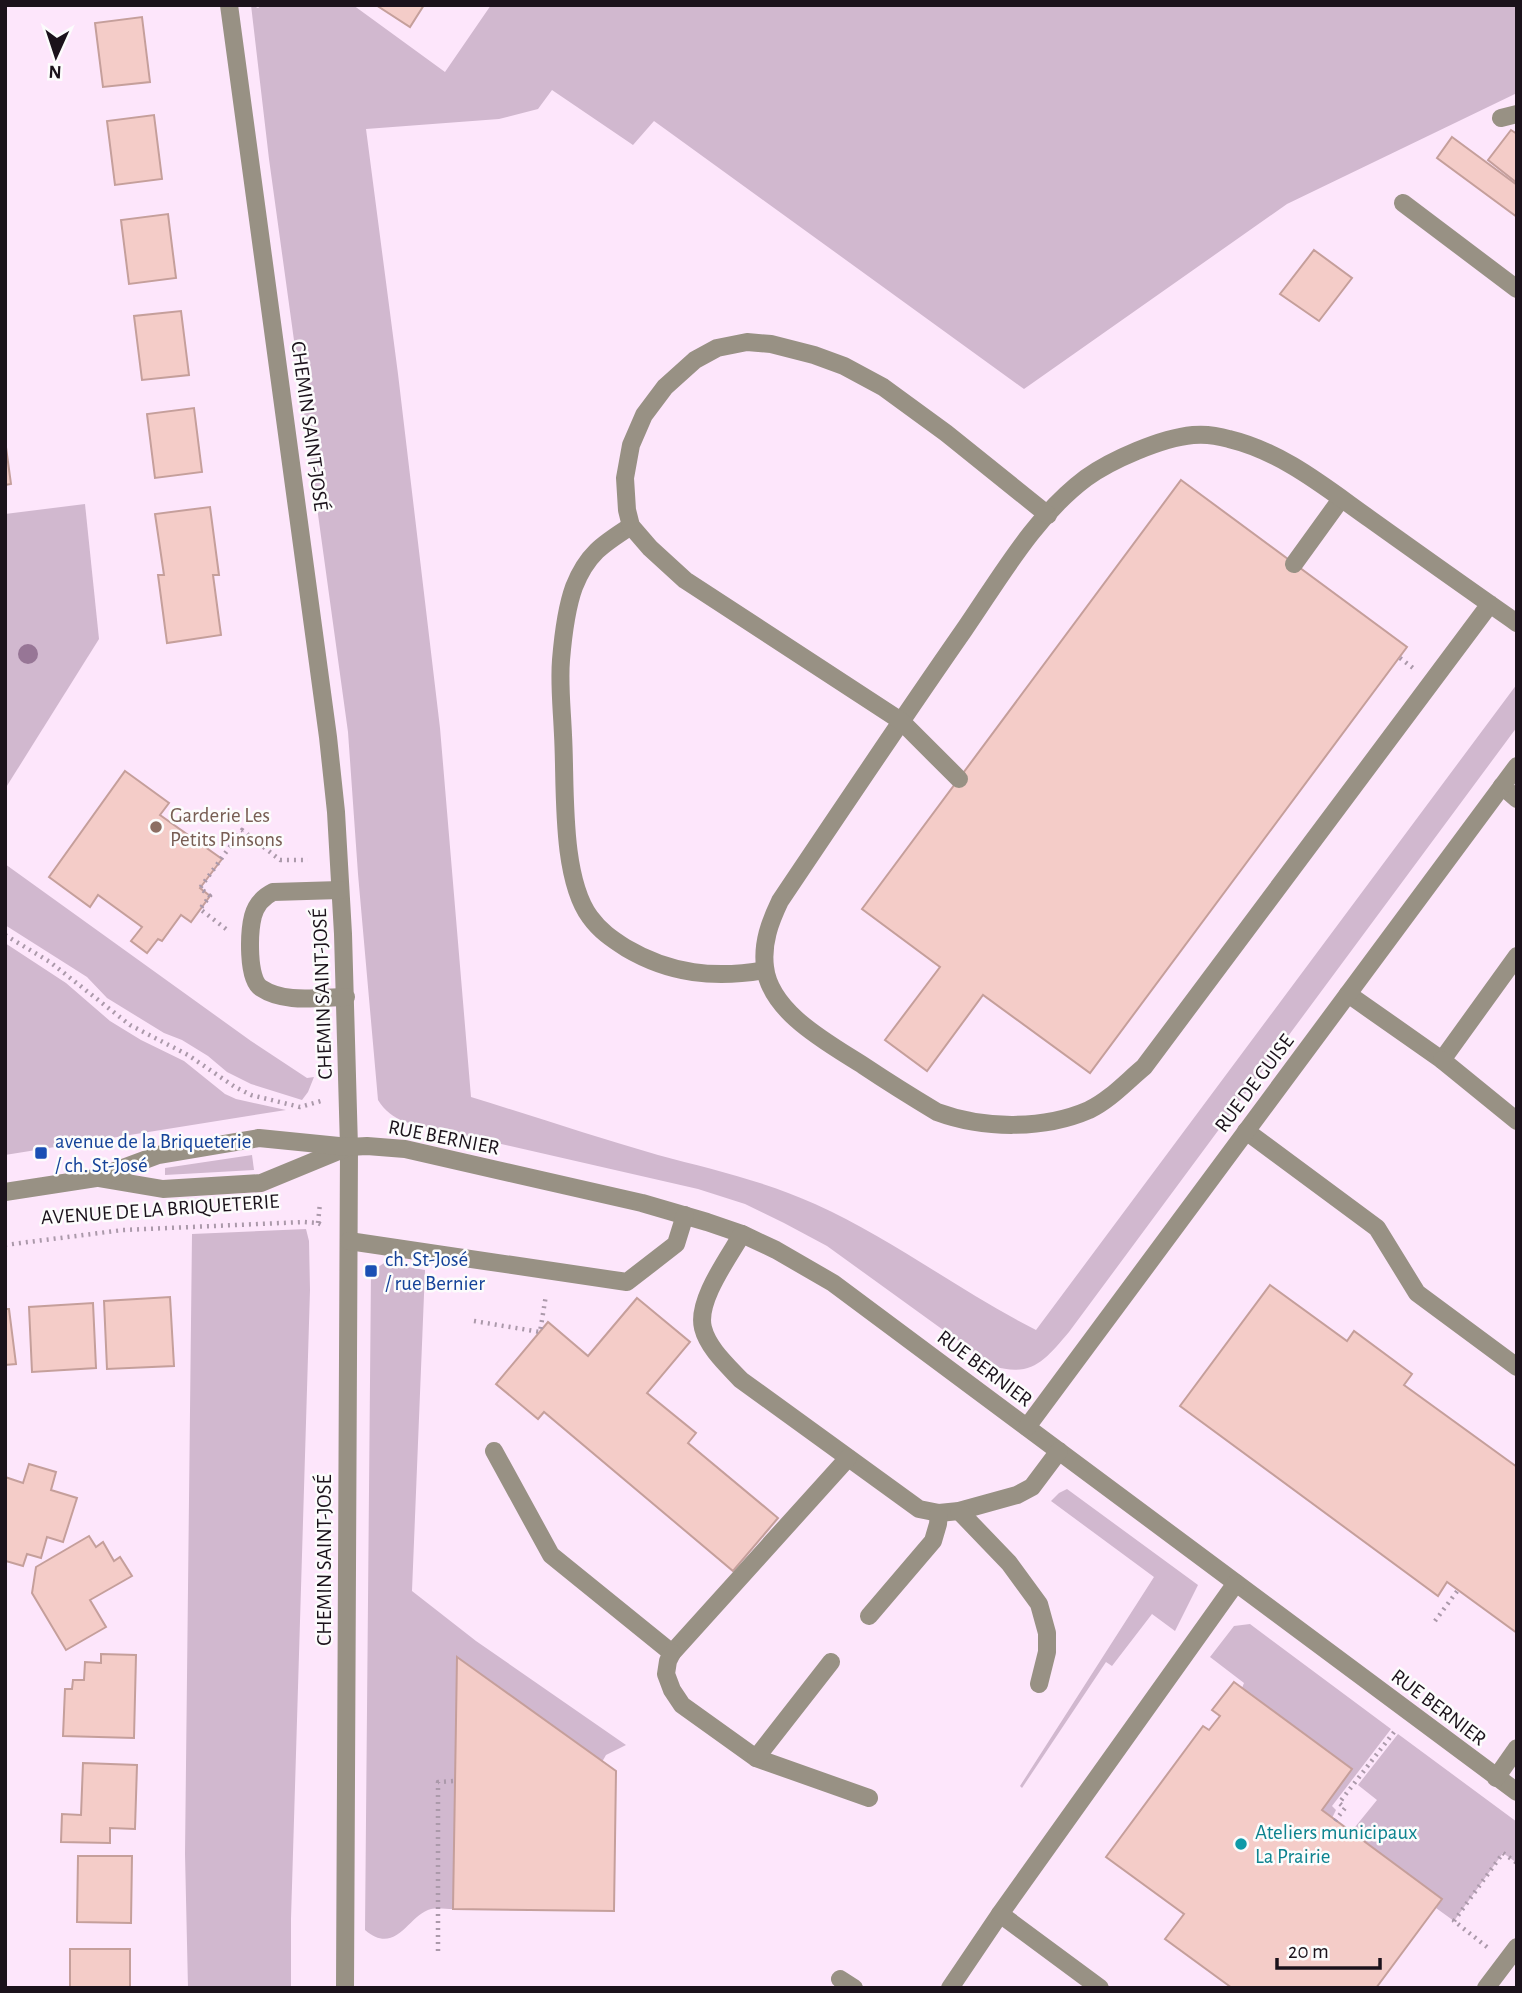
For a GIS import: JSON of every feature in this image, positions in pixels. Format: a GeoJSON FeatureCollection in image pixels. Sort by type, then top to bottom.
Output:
{"type":"FeatureCollection","features":[{"type":"Feature","properties":{"kind":"street","name":"CHEMIN SAINT-JOSÉ"},"geometry":{"type":"LineString","coordinates":[[229,5],[335,800],[346,997],[349,1147],[345,1988]]}},
{"type":"Feature","properties":{"kind":"street"},"geometry":{"type":"LineString","coordinates":[[1402,204],[1517,289]]}},
{"type":"Feature","properties":{"kind":"street"},"geometry":{"type":"LineString","coordinates":[[959,779],[901,721],[685,580],[650,548],[631,526],[627,510],[625,478],[631,445],[644,415],[665,387],[695,360],[717,348],[747,342],[771,344],[844,366],[883,387],[946,433],[1048,515]]}},
{"type":"Feature","properties":{"kind":"street"},"geometry":{"type":"LineString","coordinates":[[1490,604],[1144,1067],[1090,1109],[1063,1118],[1025,1124],[985,1125],[937,1112],[818,1036],[795,1018],[771,988],[765,970],[764,946],[769,923],[780,901],[1025,541],[1085,479],[1113,461],[1161,442],[1193,435],[1226,438],[1255,446],[1300,469],[1517,623]]}},
{"type":"Feature","properties":{"kind":"street"},"geometry":{"type":"LineString","coordinates":[[1294,564],[1341,499]]}},
{"type":"Feature","properties":{"kind":"street"},"geometry":{"type":"LineString","coordinates":[[631,526],[600,545],[587,560],[574,587],[560,662],[568,846],[577,891],[589,915],[605,935],[662,966],[694,973],[722,975],[765,970]]}},
{"type":"Feature","properties":{"kind":"street","name":"RUE DE GUISE"},"geometry":{"type":"LineString","coordinates":[[1027,1427],[1517,766]]}},
{"type":"Feature","properties":{"kind":"street"},"geometry":{"type":"LineString","coordinates":[[1502,786],[1517,799]]}},
{"type":"Feature","properties":{"kind":"street"},"geometry":{"type":"LineString","coordinates":[[340,890],[273,892],[266,895],[253,915],[251,971],[253,980],[259,987],[280,996],[346,997]]}},
{"type":"Feature","properties":{"kind":"street"},"geometry":{"type":"LineString","coordinates":[[1442,1060],[1517,956]]}},
{"type":"Feature","properties":{"kind":"street"},"geometry":{"type":"LineString","coordinates":[[1348,994],[1442,1060],[1517,1121]]}},
{"type":"Feature","properties":{"kind":"street"},"geometry":{"type":"LineString","coordinates":[[1246,1131],[1377,1228],[1417,1293],[1517,1367]]}},
{"type":"Feature","properties":{"kind":"street","name":"AVENUE DE LA BRIQUETERIE"},"geometry":{"type":"LineString","coordinates":[[5,1192],[96,1178],[158,1155],[259,1138],[349,1147]]}},
{"type":"Feature","properties":{"kind":"street","name":"AVENUE DE LA BRIQUETERIE"},"geometry":{"type":"LineString","coordinates":[[96,1178],[163,1189],[261,1183],[349,1147]]}},
{"type":"Feature","properties":{"kind":"street","name":"RUE BERNIER"},"geometry":{"type":"LineString","coordinates":[[349,1147],[405,1149],[642,1203],[742,1234],[776,1250],[833,1283],[1517,1793]]}},
{"type":"Feature","properties":{"kind":"street"},"geometry":{"type":"LineString","coordinates":[[349,1241],[627,1282],[676,1244],[685,1215]]}},
{"type":"Feature","properties":{"kind":"street"},"geometry":{"type":"LineString","coordinates":[[742,1234],[705,1303],[702,1314],[703,1328],[720,1358],[741,1380],[919,1509],[939,1513],[959,1511],[1017,1495],[1032,1487],[1059,1451]]}},
{"type":"Feature","properties":{"kind":"street"},"geometry":{"type":"LineString","coordinates":[[495,1451],[551,1555],[672,1653]]}},
{"type":"Feature","properties":{"kind":"street"},"geometry":{"type":"LineString","coordinates":[[848,1458],[672,1653],[666,1674],[682,1705],[756,1758],[869,1798]]}},
{"type":"Feature","properties":{"kind":"street"},"geometry":{"type":"LineString","coordinates":[[959,1511],[1009,1563],[1039,1604],[1047,1633],[1047,1652],[1039,1684]]}},
{"type":"Feature","properties":{"kind":"street"},"geometry":{"type":"LineString","coordinates":[[869,1616],[933,1541],[939,1513]]}},
{"type":"Feature","properties":{"kind":"street"},"geometry":{"type":"LineString","coordinates":[[950,1988],[1236,1583]]}},
{"type":"Feature","properties":{"kind":"street"},"geometry":{"type":"LineString","coordinates":[[756,1758],[831,1662]]}},
{"type":"Feature","properties":{"kind":"street"},"geometry":{"type":"LineString","coordinates":[[1496,1778],[1517,1748]]}},
{"type":"Feature","properties":{"kind":"street"},"geometry":{"type":"LineString","coordinates":[[1000,1914],[1100,1988]]}},
{"type":"Feature","properties":{"kind":"street"},"geometry":{"type":"LineString","coordinates":[[1486,1988],[1517,1947]]}},
{"type":"Feature","properties":{"kind":"path"},"geometry":{"type":"LineString","coordinates":[[200,909],[210,896],[200,888],[242,830],[280,860],[308,860]]}},
{"type":"Feature","properties":{"kind":"path"},"geometry":{"type":"LineString","coordinates":[[5,936],[50,962],[130,1025],[188,1055],[234,1087],[251,1095],[300,1107],[327,1099]]}},
{"type":"Feature","properties":{"kind":"path","name":"AVENUE DE LA BRIQUETERIE"},"geometry":{"type":"LineString","coordinates":[[5,1245],[123,1230],[318,1223]]}},
{"type":"Feature","properties":{"kind":"path"},"geometry":{"type":"LineString","coordinates":[[474,1321],[540,1332],[550,1271]]}},
{"type":"Feature","properties":{"kind":"path"},"geometry":{"type":"LineString","coordinates":[[1434,1621],[1458,1590]]}},
{"type":"Feature","properties":{"kind":"path"},"geometry":{"type":"LineString","coordinates":[[1335,1821],[1345,1808],[1339,1803],[1394,1731]]}},
{"type":"Feature","properties":{"kind":"path"},"geometry":{"type":"LineString","coordinates":[[438,1951],[438,1782],[455,1781]]}},
{"type":"Feature","properties":{"kind":"path"},"geometry":{"type":"LineString","coordinates":[[1489,1949],[1454,1921],[1503,1853],[1517,1863]]}},
{"type":"Feature","properties":{"kind":"shaded area"},"geometry":{"type":"Polygon","coordinates":[[[251,5],[258,8],[262,5],[353,5],[445,72],[491,5],[1517,5],[1517,93],[1287,204],[1024,389],[654,121],[633,145],[552,90],[538,109],[499,119],[366,129],[440,728],[471,1097],[796,1196],[871,1233],[1036,1330],[1517,684],[1517,727],[1069,1332],[1037,1364],[1018,1370],[993,1366],[827,1246],[745,1204],[698,1189],[405,1122],[390,1113],[378,1100],[348,732],[269,159],[251,5]]]}},
{"type":"Feature","properties":{"kind":"shaded area"},"geometry":{"type":"Polygon","coordinates":[[[85,504],[99,639],[5,789],[5,514],[85,504]]]}},
{"type":"Feature","properties":{"kind":"shaded area"},"geometry":{"type":"Polygon","coordinates":[[[5,864],[251,1041],[307,1078],[314,1077],[302,1100],[251,1084],[227,1072],[208,1056],[107,998],[87,977],[5,925],[5,864]]]}},
{"type":"Feature","properties":{"kind":"shaded area"},"geometry":{"type":"Polygon","coordinates":[[[5,943],[66,983],[110,1021],[184,1061],[225,1094],[286,1110],[5,1155],[5,943]]]}},
{"type":"Feature","properties":{"kind":"shaded area"},"geometry":{"type":"Polygon","coordinates":[[[252,1155],[254,1170],[165,1175],[165,1168],[252,1155]]]}},
{"type":"Feature","properties":{"kind":"shaded area"},"geometry":{"type":"Polygon","coordinates":[[[306,1229],[309,1241],[310,1290],[291,1988],[188,1988],[185,1854],[192,1234],[306,1229]]]}},
{"type":"Feature","properties":{"kind":"shaded area"},"geometry":{"type":"Polygon","coordinates":[[[384,1263],[425,1270],[412,1591],[476,1641],[626,1745],[606,1755],[602,1762],[457,1658],[453,1909],[431,1909],[423,1912],[394,1937],[385,1939],[365,1930],[371,1272],[384,1263]]]}},
{"type":"Feature","properties":{"kind":"shaded area"},"geometry":{"type":"Polygon","coordinates":[[[1067,1489],[1198,1585],[1175,1631],[1152,1614],[1112,1666],[1106,1662],[1022,1788],[1020,1786],[1154,1577],[1051,1501],[1067,1489]]]}},
{"type":"Feature","properties":{"kind":"shaded area"},"geometry":{"type":"Polygon","coordinates":[[[1250,1624],[1391,1729],[1332,1806],[1336,1810],[1332,1818],[1322,1810],[1352,1769],[1242,1688],[1244,1683],[1210,1657],[1234,1626],[1250,1624]]]}},
{"type":"Feature","properties":{"kind":"shaded area"},"geometry":{"type":"Polygon","coordinates":[[[1398,1734],[1517,1822],[1517,1863],[1503,1853],[1454,1921],[1436,1908],[1442,1899],[1351,1832],[1377,1800],[1358,1785],[1398,1734]]]}},
{"type":"Feature","properties":{"kind":"building"},"geometry":{"type":"Polygon","coordinates":[[[376,5],[424,5],[410,27],[376,5]]]}},
{"type":"Feature","properties":{"kind":"building"},"geometry":{"type":"Polygon","coordinates":[[[142,17],[150,82],[103,87],[95,23],[142,17]]]}},
{"type":"Feature","properties":{"kind":"building"},"geometry":{"type":"Polygon","coordinates":[[[154,115],[162,179],[115,185],[107,121],[154,115]]]}},
{"type":"Feature","properties":{"kind":"building"},"geometry":{"type":"Polygon","coordinates":[[[1511,130],[1517,134],[1517,183],[1488,160],[1511,130]]]}},
{"type":"Feature","properties":{"kind":"building"},"geometry":{"type":"Polygon","coordinates":[[[1452,137],[1517,185],[1517,217],[1437,158],[1452,137]]]}},
{"type":"Feature","properties":{"kind":"building"},"geometry":{"type":"Polygon","coordinates":[[[168,214],[176,278],[129,284],[121,220],[168,214]]]}},
{"type":"Feature","properties":{"kind":"building"},"geometry":{"type":"Polygon","coordinates":[[[1314,250],[1352,278],[1319,321],[1280,294],[1314,250]]]}},
{"type":"Feature","properties":{"kind":"building"},"geometry":{"type":"Polygon","coordinates":[[[181,311],[189,375],[142,380],[134,316],[181,311]]]}},
{"type":"Feature","properties":{"kind":"building"},"geometry":{"type":"Polygon","coordinates":[[[194,408],[202,472],[155,478],[147,414],[194,408]]]}},
{"type":"Feature","properties":{"kind":"building"},"geometry":{"type":"Polygon","coordinates":[[[5,440],[11,484],[5,485],[5,440]]]}},
{"type":"Feature","properties":{"kind":"building"},"geometry":{"type":"Polygon","coordinates":[[[1181,480],[1407,647],[1090,1073],[983,995],[927,1071],[885,1040],[940,967],[862,909],[1181,480]]]}},
{"type":"Feature","properties":{"kind":"building"},"geometry":{"type":"Polygon","coordinates":[[[210,507],[219,575],[213,575],[221,635],[167,643],[158,575],[164,575],[155,514],[210,507]]]}},
{"type":"Feature","properties":{"kind":"building"},"geometry":{"type":"Polygon","coordinates":[[[125,771],[169,803],[160,815],[222,859],[200,888],[210,896],[191,922],[181,915],[162,941],[158,939],[147,953],[131,941],[142,927],[98,895],[90,907],[49,877],[125,771]]]}},
{"type":"Feature","properties":{"kind":"building"},"geometry":{"type":"Polygon","coordinates":[[[1270,1285],[1347,1341],[1354,1331],[1412,1374],[1404,1385],[1517,1467],[1517,1633],[1447,1582],[1438,1596],[1180,1406],[1270,1285]]]}},
{"type":"Feature","properties":{"kind":"building"},"geometry":{"type":"Polygon","coordinates":[[[170,1297],[174,1366],[107,1369],[104,1301],[170,1297]]]}},
{"type":"Feature","properties":{"kind":"building"},"geometry":{"type":"Polygon","coordinates":[[[637,1298],[690,1342],[647,1393],[696,1433],[688,1443],[778,1518],[733,1571],[544,1412],[538,1419],[496,1384],[548,1322],[588,1356],[637,1298]]]}},
{"type":"Feature","properties":{"kind":"building"},"geometry":{"type":"Polygon","coordinates":[[[93,1303],[96,1368],[32,1372],[29,1307],[93,1303]]]}},
{"type":"Feature","properties":{"kind":"building"},"geometry":{"type":"Polygon","coordinates":[[[5,1309],[9,1309],[16,1364],[5,1365],[5,1309]]]}},
{"type":"Feature","properties":{"kind":"building"},"geometry":{"type":"Polygon","coordinates":[[[29,1464],[56,1472],[51,1490],[77,1498],[63,1542],[47,1537],[41,1558],[27,1554],[23,1566],[6,1561],[5,1565],[5,1477],[23,1483],[29,1464]]]}},
{"type":"Feature","properties":{"kind":"building"},"geometry":{"type":"Polygon","coordinates":[[[89,1536],[96,1547],[103,1542],[114,1561],[120,1557],[132,1576],[90,1600],[106,1627],[66,1650],[32,1593],[36,1567],[89,1536]]]}},
{"type":"Feature","properties":{"kind":"building"},"geometry":{"type":"Polygon","coordinates":[[[101,1654],[136,1655],[134,1738],[63,1736],[65,1689],[72,1689],[73,1680],[84,1680],[85,1662],[101,1663],[101,1654]]]}},
{"type":"Feature","properties":{"kind":"building"},"geometry":{"type":"Polygon","coordinates":[[[457,1657],[616,1771],[614,1911],[453,1909],[457,1657]]]}},
{"type":"Feature","properties":{"kind":"building","name":"Ateliers municipaux La Prairie"},"geometry":{"type":"Polygon","coordinates":[[[1234,1682],[1352,1769],[1322,1810],[1442,1899],[1376,1988],[1232,1988],[1165,1939],[1184,1914],[1106,1857],[1203,1726],[1209,1730],[1220,1716],[1212,1710],[1234,1682]]]}},
{"type":"Feature","properties":{"kind":"building"},"geometry":{"type":"Polygon","coordinates":[[[83,1763],[137,1765],[135,1829],[110,1828],[110,1843],[61,1842],[62,1814],[81,1815],[83,1763]]]}},
{"type":"Feature","properties":{"kind":"building"},"geometry":{"type":"Polygon","coordinates":[[[78,1856],[132,1856],[131,1923],[77,1922],[78,1856]]]}},
{"type":"Feature","properties":{"kind":"building"},"geometry":{"type":"Polygon","coordinates":[[[70,1949],[130,1949],[130,1988],[70,1988],[70,1949]]]}},
{"type":"Feature","properties":{"kind":"place","name":"Garderie Les Petits Pinsons"},"geometry":{"type":"Point","coordinates":[156,827]}},
{"type":"Feature","properties":{"kind":"place","name":"avenue de la Briqueterie / ch. St-José"},"geometry":{"type":"Point","coordinates":[41,1153]}},
{"type":"Feature","properties":{"kind":"place","name":"ch. St-José / rue Bernier"},"geometry":{"type":"Point","coordinates":[371,1271]}},
{"type":"Feature","properties":{"kind":"place","name":"Ateliers municipaux La Prairie"},"geometry":{"type":"Point","coordinates":[1241,1844]}}]}
